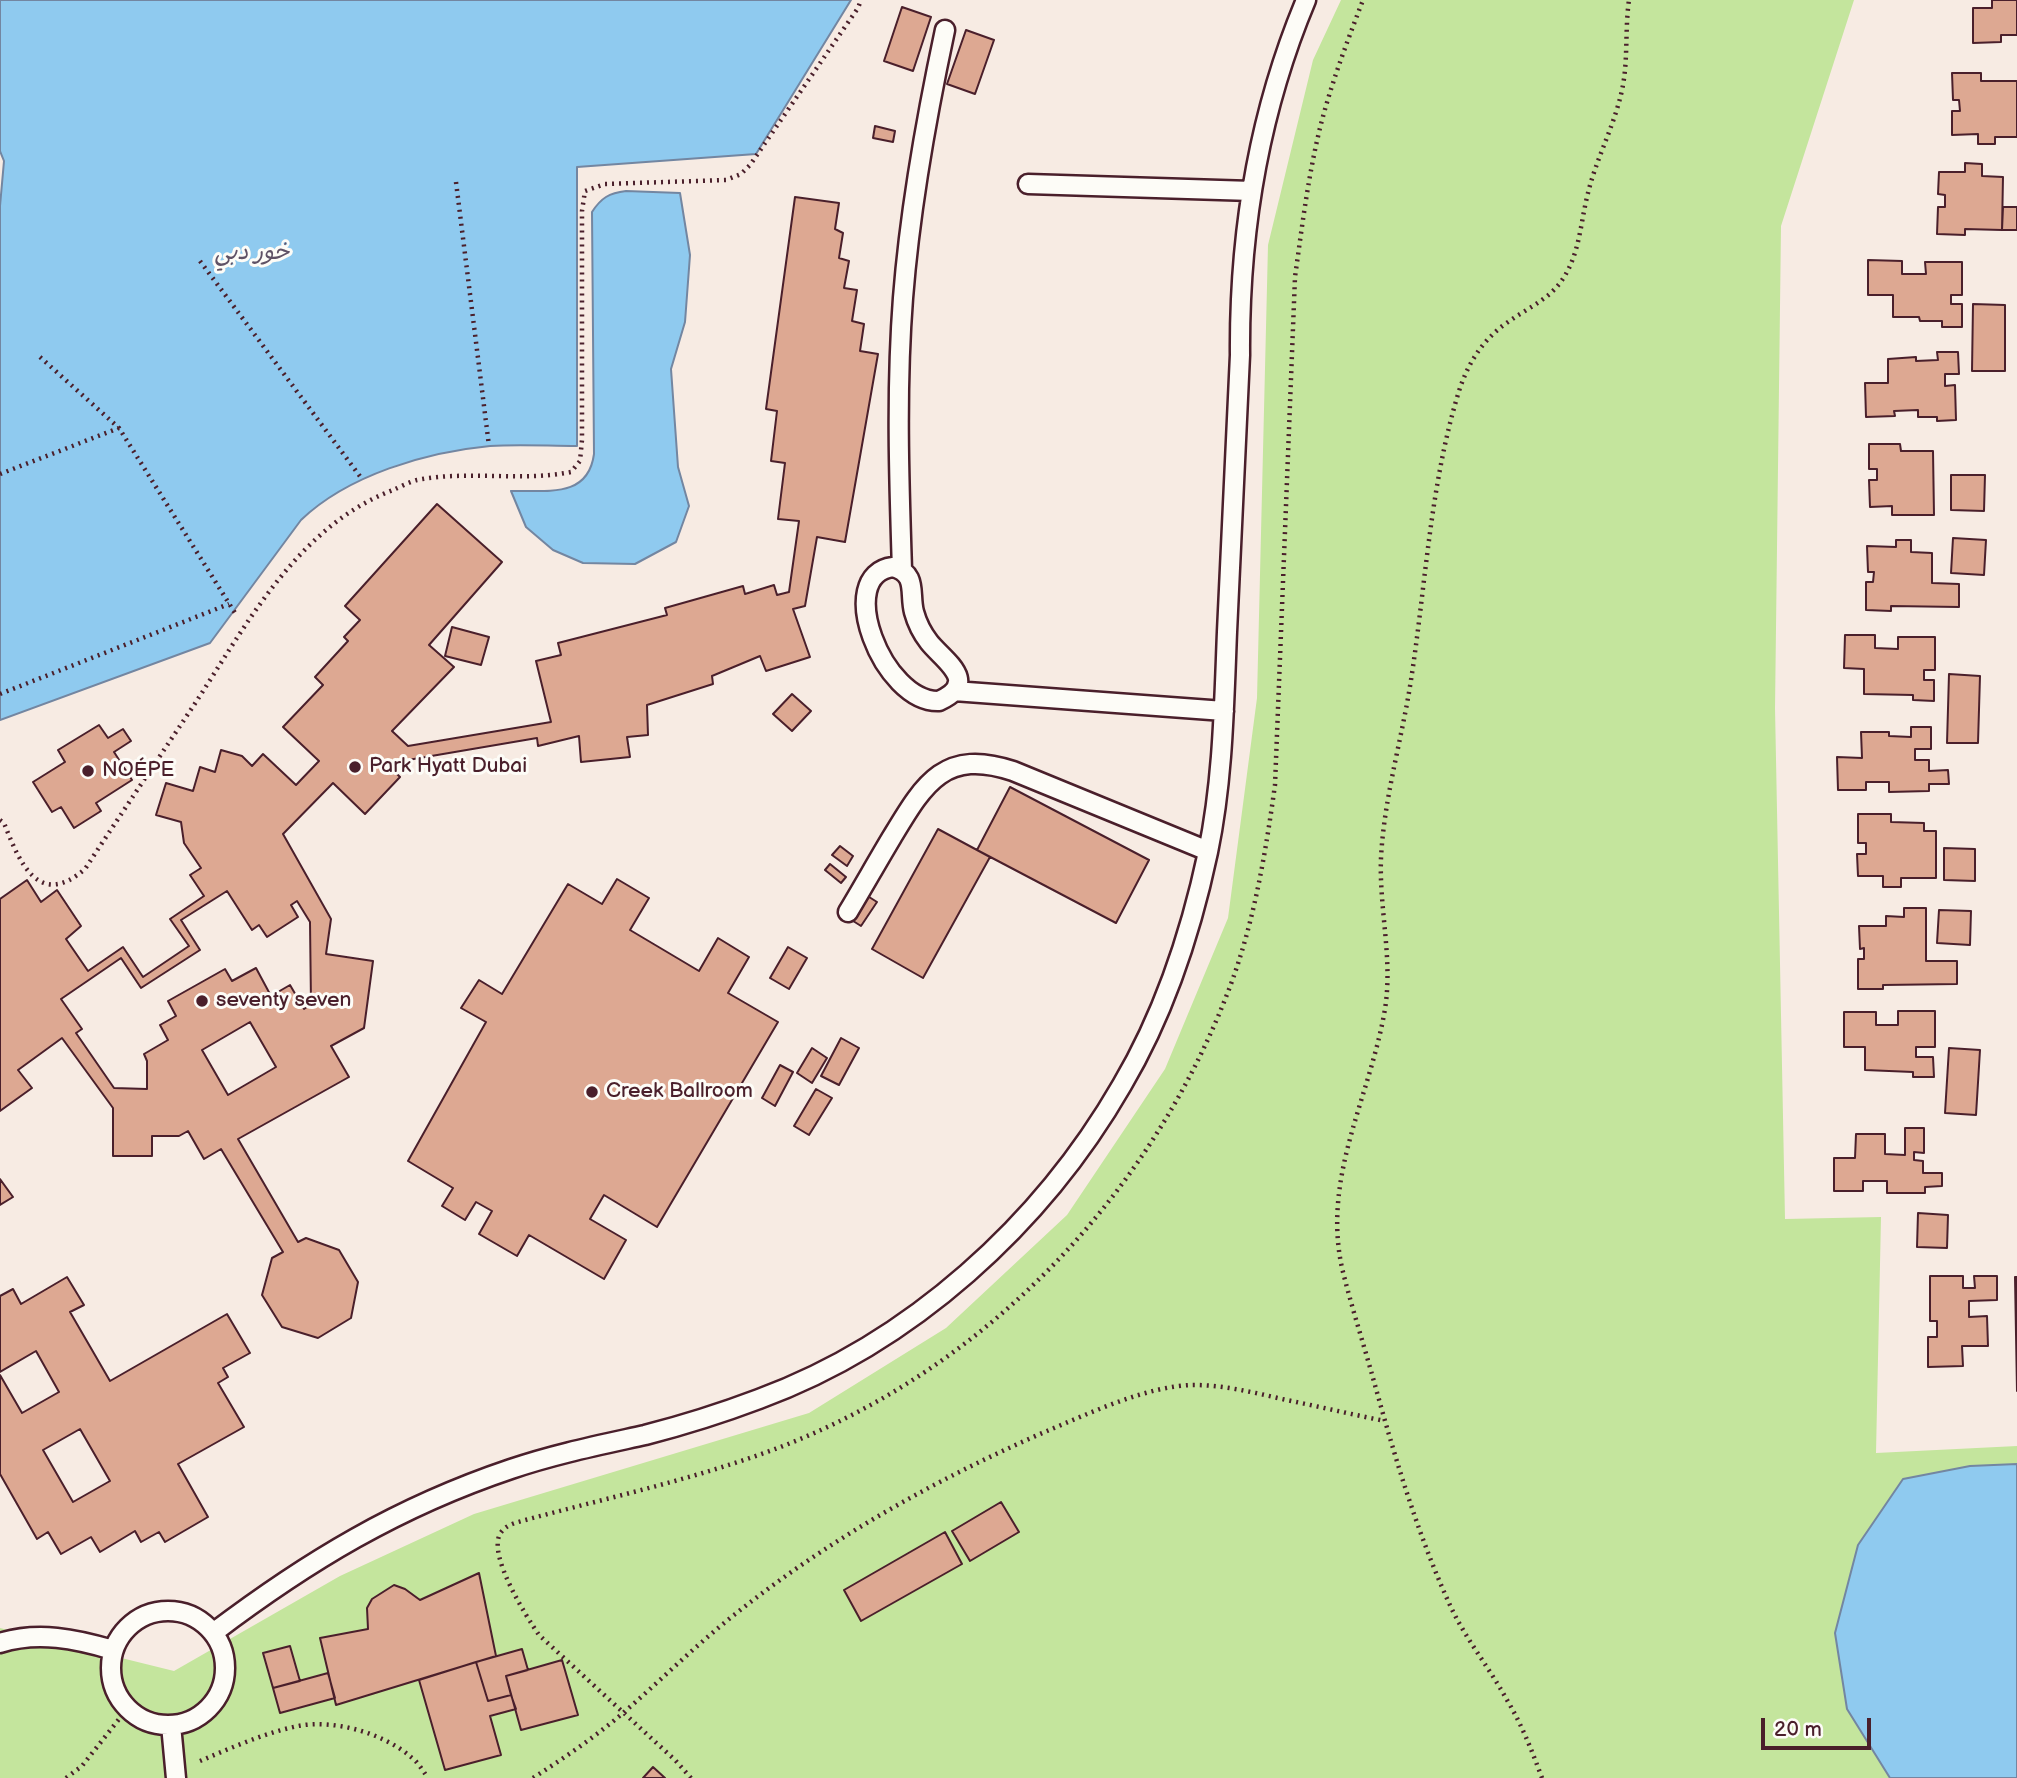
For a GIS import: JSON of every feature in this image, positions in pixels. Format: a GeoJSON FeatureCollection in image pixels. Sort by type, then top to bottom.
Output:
{"type":"FeatureCollection","features":[{"type":"Feature","properties":{"kind":"lane"},"geometry":{"type":"LineString","coordinates":[[213,1633],[268,1591],[326,1553],[386,1520],[449,1492],[513,1468],[713,1416],[778,1392],[840,1362],[898,1327],[953,1286],[1004,1240],[1050,1189],[1091,1135],[1125,1082],[1166,991],[1189,929],[1208,851],[1219,781],[1224,711],[1240,355],[1239,300],[1244,246],[1265,127],[1282,65],[1306,0]]}},
{"type":"Feature","properties":{"kind":"lane"},"geometry":{"type":"LineString","coordinates":[[902,569],[883,568],[875,573],[870,581],[867,611],[870,633],[878,653],[905,687],[923,698],[939,701],[954,691],[957,672],[921,630],[914,613],[912,586],[902,569],[898,389],[912,208],[924,131],[945,30]]}},
{"type":"Feature","properties":{"kind":"lane"},"geometry":{"type":"LineString","coordinates":[[1028,184],[1252,191]]}},
{"type":"Feature","properties":{"kind":"lane"},"geometry":{"type":"LineString","coordinates":[[954,691],[1224,711]]}},
{"type":"Feature","properties":{"kind":"lane"},"geometry":{"type":"LineString","coordinates":[[848,912],[926,784],[945,771],[968,764],[991,764],[1013,771],[1208,851]]}},
{"type":"Feature","properties":{"kind":"lane"},"geometry":{"type":"LineString","coordinates":[[166,1610],[184,1613],[200,1620],[213,1633],[222,1648],[225,1666],[223,1684],[216,1700],[203,1713],[188,1722],[171,1725],[155,1724],[127,1709],[112,1681],[111,1666],[113,1650],[121,1634],[133,1622],[149,1613],[166,1610]]}},
{"type":"Feature","properties":{"kind":"lane"},"geometry":{"type":"LineString","coordinates":[[0,1643],[12,1639],[46,1637],[80,1640],[113,1650]]}},
{"type":"Feature","properties":{"kind":"lane"},"geometry":{"type":"LineString","coordinates":[[171,1725],[176,1774]]}},
{"type":"Feature","properties":{"kind":"path"},"geometry":{"type":"LineString","coordinates":[[0,820],[4,823],[19,860],[28,873],[42,882],[58,884],[73,879],[85,869],[258,608],[297,558],[330,525],[370,498],[417,480],[551,476],[571,472],[580,461],[582,440],[582,211],[585,191],[605,184],[726,180],[741,174],[766,143],[858,9],[861,0]]}},
{"type":"Feature","properties":{"kind":"path"},"geometry":{"type":"LineString","coordinates":[[691,1778],[675,1760],[546,1643],[522,1610],[508,1582],[497,1543],[500,1533],[508,1525],[715,1469],[784,1446],[850,1416],[912,1380],[972,1339],[1027,1292],[1069,1249],[1123,1185],[1170,1114],[1198,1062],[1227,995],[1255,904],[1265,856],[1275,785],[1295,289],[1305,202],[1320,128],[1363,0]]}},
{"type":"Feature","properties":{"kind":"path"},"geometry":{"type":"LineString","coordinates":[[1542,1778],[1509,1703],[1466,1637],[1451,1608],[1418,1527],[1342,1266],[1336,1226],[1338,1185],[1374,1058],[1385,1007],[1388,954],[1382,902],[1381,857],[1384,823],[1409,697],[1434,498],[1445,443],[1467,369],[1492,335],[1544,299],[1559,284],[1570,267],[1578,247],[1591,182],[1609,136],[1623,85],[1627,59],[1625,30],[1629,0]]}},
{"type":"Feature","properties":{"kind":"path"},"geometry":{"type":"LineString","coordinates":[[456,182],[489,446]]}},
{"type":"Feature","properties":{"kind":"path"},"geometry":{"type":"LineString","coordinates":[[200,261],[362,479]]}},
{"type":"Feature","properties":{"kind":"path"},"geometry":{"type":"LineString","coordinates":[[40,357],[119,428],[235,613]]}},
{"type":"Feature","properties":{"kind":"path"},"geometry":{"type":"LineString","coordinates":[[0,474],[119,428]]}},
{"type":"Feature","properties":{"kind":"path"},"geometry":{"type":"LineString","coordinates":[[0,694],[229,604]]}},
{"type":"Feature","properties":{"kind":"path"},"geometry":{"type":"LineString","coordinates":[[533,1778],[569,1755],[622,1713],[736,1614],[848,1535],[923,1490],[1059,1426],[1130,1399],[1159,1390],[1190,1385],[1221,1386],[1385,1421]]}},
{"type":"Feature","properties":{"kind":"path"},"geometry":{"type":"LineString","coordinates":[[66,1778],[82,1766],[127,1709]]}},
{"type":"Feature","properties":{"kind":"path"},"geometry":{"type":"LineString","coordinates":[[176,1774],[261,1737],[300,1726],[339,1726],[378,1737],[412,1757],[428,1778]]}},
{"type":"Feature","properties":{"kind":"green space"},"geometry":{"type":"Polygon","coordinates":[[[1341,0],[1854,0],[1781,226],[1775,708],[1785,1219],[1881,1217],[1876,1453],[2017,1446],[2017,1778],[0,1778],[0,1628],[174,1671],[340,1576],[474,1514],[809,1413],[946,1328],[1067,1215],[1165,1069],[1228,918],[1257,698],[1268,245],[1313,60],[1341,0]]]}},
{"type":"Feature","properties":{"kind":"water","name":"خور دبي"},"geometry":{"type":"Polygon","coordinates":[[[0,0],[851,0],[756,154],[577,167],[577,446],[501,445],[465,449],[414,460],[365,478],[341,490],[301,520],[210,643],[0,720],[0,206],[4,161],[0,151],[0,0]]]}},
{"type":"Feature","properties":{"kind":"water"},"geometry":{"type":"Polygon","coordinates":[[[626,191],[680,193],[690,255],[685,322],[671,369],[678,467],[689,506],[676,542],[635,564],[583,563],[553,550],[526,527],[511,491],[563,489],[583,479],[590,468],[594,454],[592,212],[606,197],[626,191]]]}},
{"type":"Feature","properties":{"kind":"water"},"geometry":{"type":"Polygon","coordinates":[[[2017,1464],[2017,1778],[1890,1778],[1847,1709],[1835,1633],[1858,1545],[1903,1479],[1970,1466],[2017,1464]]]}},
{"type":"Feature","properties":{"kind":"building"},"geometry":{"type":"Polygon","coordinates":[[[1992,0],[2017,0],[2017,35],[2001,35],[2001,42],[1973,43],[1973,8],[1992,8],[1992,0]]]}},
{"type":"Feature","properties":{"kind":"building"},"geometry":{"type":"Polygon","coordinates":[[[902,7],[931,17],[913,71],[884,61],[902,7]]]}},
{"type":"Feature","properties":{"kind":"building"},"geometry":{"type":"Polygon","coordinates":[[[966,30],[994,40],[975,94],[947,84],[966,30]]]}},
{"type":"Feature","properties":{"kind":"building"},"geometry":{"type":"Polygon","coordinates":[[[1952,73],[1981,73],[1981,81],[2017,81],[2017,137],[1995,137],[1995,144],[1978,144],[1978,134],[1952,135],[1952,111],[1960,111],[1959,100],[1953,100],[1952,73]]]}},
{"type":"Feature","properties":{"kind":"building"},"geometry":{"type":"Polygon","coordinates":[[[875,126],[895,131],[893,142],[873,138],[875,126]]]}},
{"type":"Feature","properties":{"kind":"building"},"geometry":{"type":"Polygon","coordinates":[[[1965,163],[1982,164],[1982,176],[2003,177],[2002,230],[1965,229],[1965,235],[1937,234],[1938,207],[1945,207],[1945,195],[1938,194],[1939,172],[1965,172],[1965,163]]]}},
{"type":"Feature","properties":{"kind":"building","name":"Park Hyatt Dubai"},"geometry":{"type":"Polygon","coordinates":[[[795,197],[839,203],[835,229],[843,233],[839,258],[849,261],[844,288],[857,290],[852,321],[864,324],[860,351],[878,354],[845,542],[817,537],[805,606],[793,609],[810,657],[766,671],[760,656],[712,676],[713,684],[647,705],[648,735],[627,737],[630,757],[581,762],[579,736],[538,746],[537,738],[402,761],[393,770],[400,777],[365,814],[333,783],[283,834],[331,919],[326,954],[373,961],[364,1028],[331,1046],[349,1077],[238,1139],[298,1242],[306,1238],[339,1250],[358,1282],[351,1318],[318,1338],[282,1327],[262,1295],[272,1258],[283,1252],[221,1149],[204,1159],[188,1131],[179,1136],[152,1136],[152,1156],[113,1156],[113,1108],[62,1038],[18,1070],[32,1088],[0,1111],[0,899],[27,880],[41,902],[57,890],[81,926],[66,939],[88,971],[123,947],[143,977],[189,946],[170,919],[204,896],[190,875],[201,868],[184,843],[181,822],[156,815],[166,783],[193,791],[200,767],[215,772],[221,750],[242,756],[252,766],[263,754],[296,785],[319,761],[283,727],[323,685],[315,677],[348,641],[344,637],[360,620],[345,606],[437,504],[502,562],[429,645],[454,667],[392,731],[408,746],[551,722],[536,661],[561,655],[558,643],[667,615],[665,608],[743,586],[745,594],[774,585],[777,595],[789,592],[799,521],[778,519],[785,463],[771,461],[777,411],[766,409],[795,197]],[[227,891],[181,920],[200,950],[141,988],[121,958],[61,999],[82,1029],[76,1033],[114,1088],[147,1089],[147,1061],[144,1054],[168,1040],[160,1025],[176,1016],[168,1001],[225,969],[232,981],[256,968],[271,996],[290,985],[304,1009],[311,1004],[310,922],[297,901],[291,905],[298,917],[267,937],[259,925],[252,930],[227,891]],[[250,1022],[202,1050],[228,1095],[276,1067],[250,1022]]]}},
{"type":"Feature","properties":{"kind":"building"},"geometry":{"type":"Polygon","coordinates":[[[2003,207],[2017,207],[2017,230],[2002,230],[2003,207]]]}},
{"type":"Feature","properties":{"kind":"building"},"geometry":{"type":"Polygon","coordinates":[[[1868,260],[1902,261],[1902,274],[1926,274],[1925,262],[1962,262],[1962,295],[1951,295],[1951,304],[1962,304],[1962,327],[1942,327],[1942,321],[1920,321],[1919,317],[1893,317],[1893,295],[1868,295],[1868,260]]]}},
{"type":"Feature","properties":{"kind":"building"},"geometry":{"type":"Polygon","coordinates":[[[1973,304],[2005,305],[2005,371],[1972,371],[1973,304]]]}},
{"type":"Feature","properties":{"kind":"building"},"geometry":{"type":"Polygon","coordinates":[[[1937,352],[1958,352],[1959,374],[1945,374],[1945,386],[1955,385],[1956,420],[1937,421],[1937,417],[1918,417],[1918,410],[1894,411],[1895,416],[1866,417],[1865,383],[1888,383],[1888,359],[1916,357],[1916,361],[1938,360],[1937,352]]]}},
{"type":"Feature","properties":{"kind":"building"},"geometry":{"type":"Polygon","coordinates":[[[1869,444],[1900,444],[1901,451],[1933,451],[1934,515],[1892,515],[1892,506],[1870,507],[1869,480],[1877,480],[1877,469],[1869,469],[1869,444]]]}},
{"type":"Feature","properties":{"kind":"building"},"geometry":{"type":"Polygon","coordinates":[[[1951,475],[1985,475],[1984,511],[1951,510],[1951,475]]]}},
{"type":"Feature","properties":{"kind":"building"},"geometry":{"type":"Polygon","coordinates":[[[1953,538],[1986,540],[1984,575],[1951,573],[1953,538]]]}},
{"type":"Feature","properties":{"kind":"building"},"geometry":{"type":"Polygon","coordinates":[[[1896,540],[1911,540],[1911,552],[1932,553],[1932,583],[1959,584],[1959,607],[1891,606],[1891,611],[1866,610],[1866,582],[1873,582],[1874,572],[1868,572],[1867,546],[1896,547],[1896,540]]]}},
{"type":"Feature","properties":{"kind":"building"},"geometry":{"type":"Polygon","coordinates":[[[452,627],[489,637],[481,665],[445,656],[452,627]]]}},
{"type":"Feature","properties":{"kind":"building"},"geometry":{"type":"Polygon","coordinates":[[[1845,635],[1875,635],[1875,648],[1898,649],[1898,637],[1935,637],[1935,670],[1924,670],[1924,680],[1934,680],[1934,701],[1913,700],[1913,695],[1864,694],[1864,669],[1844,668],[1845,635]]]}},
{"type":"Feature","properties":{"kind":"building"},"geometry":{"type":"Polygon","coordinates":[[[1949,674],[1980,676],[1978,743],[1947,743],[1949,674]]]}},
{"type":"Feature","properties":{"kind":"building"},"geometry":{"type":"Polygon","coordinates":[[[792,694],[811,711],[792,731],[773,714],[792,694]]]}},
{"type":"Feature","properties":{"kind":"building","name":"NOÉPE"},"geometry":{"type":"Polygon","coordinates":[[[99,725],[108,738],[123,729],[131,741],[114,752],[132,780],[96,803],[101,811],[74,828],[61,807],[52,812],[33,782],[65,762],[58,750],[99,725]]]}},
{"type":"Feature","properties":{"kind":"building"},"geometry":{"type":"Polygon","coordinates":[[[1911,727],[1931,727],[1931,749],[1915,749],[1915,760],[1929,760],[1929,771],[1948,770],[1949,784],[1929,784],[1929,791],[1889,792],[1889,782],[1866,782],[1866,790],[1838,790],[1837,757],[1862,758],[1861,732],[1889,732],[1889,736],[1911,737],[1911,727]]]}},
{"type":"Feature","properties":{"kind":"building"},"geometry":{"type":"Polygon","coordinates":[[[1010,787],[1149,860],[1116,923],[977,850],[1010,787]]]}},
{"type":"Feature","properties":{"kind":"building"},"geometry":{"type":"Polygon","coordinates":[[[1858,814],[1891,814],[1891,822],[1924,823],[1924,831],[1936,831],[1936,878],[1901,878],[1901,887],[1883,887],[1883,876],[1858,876],[1857,854],[1866,854],[1866,843],[1858,843],[1858,814]]]}},
{"type":"Feature","properties":{"kind":"building"},"geometry":{"type":"Polygon","coordinates":[[[938,829],[990,857],[923,978],[872,949],[938,829]]]}},
{"type":"Feature","properties":{"kind":"building"},"geometry":{"type":"Polygon","coordinates":[[[840,846],[853,856],[847,866],[832,855],[840,846]]]}},
{"type":"Feature","properties":{"kind":"building"},"geometry":{"type":"Polygon","coordinates":[[[1944,848],[1975,849],[1975,881],[1944,880],[1944,848]]]}},
{"type":"Feature","properties":{"kind":"building"},"geometry":{"type":"Polygon","coordinates":[[[830,864],[846,877],[841,883],[825,870],[830,864]]]}},
{"type":"Feature","properties":{"kind":"building","name":"Creek Ballroom"},"geometry":{"type":"Polygon","coordinates":[[[617,879],[649,898],[630,930],[699,971],[718,938],[749,957],[728,993],[778,1022],[657,1227],[604,1195],[590,1219],[626,1240],[604,1279],[529,1235],[517,1256],[479,1234],[492,1211],[476,1202],[465,1220],[442,1206],[453,1188],[408,1161],[486,1022],[461,1008],[479,980],[502,994],[568,884],[602,904],[617,879]]]}},
{"type":"Feature","properties":{"kind":"building"},"geometry":{"type":"Polygon","coordinates":[[[866,895],[877,902],[861,926],[850,919],[866,895]]]}},
{"type":"Feature","properties":{"kind":"building"},"geometry":{"type":"Polygon","coordinates":[[[1904,908],[1926,908],[1926,961],[1957,961],[1957,984],[1883,985],[1883,989],[1858,989],[1858,959],[1864,959],[1864,948],[1860,949],[1859,926],[1886,926],[1886,916],[1904,917],[1904,908]]]}},
{"type":"Feature","properties":{"kind":"building"},"geometry":{"type":"Polygon","coordinates":[[[1939,910],[1971,911],[1970,945],[1937,943],[1939,910]]]}},
{"type":"Feature","properties":{"kind":"building"},"geometry":{"type":"Polygon","coordinates":[[[788,947],[807,958],[789,989],[770,978],[788,947]]]}},
{"type":"Feature","properties":{"kind":"building"},"geometry":{"type":"Polygon","coordinates":[[[1898,1011],[1935,1011],[1935,1047],[1916,1047],[1916,1057],[1933,1057],[1934,1077],[1913,1077],[1913,1072],[1865,1070],[1865,1047],[1844,1047],[1844,1012],[1876,1012],[1876,1025],[1898,1025],[1898,1011]]]}},
{"type":"Feature","properties":{"kind":"building"},"geometry":{"type":"Polygon","coordinates":[[[841,1038],[859,1048],[839,1085],[821,1076],[841,1038]]]}},
{"type":"Feature","properties":{"kind":"building"},"geometry":{"type":"Polygon","coordinates":[[[812,1048],[827,1058],[812,1083],[797,1073],[812,1048]]]}},
{"type":"Feature","properties":{"kind":"building"},"geometry":{"type":"Polygon","coordinates":[[[1949,1048],[1980,1050],[1976,1115],[1945,1113],[1949,1048]]]}},
{"type":"Feature","properties":{"kind":"building"},"geometry":{"type":"Polygon","coordinates":[[[780,1065],[793,1072],[775,1106],[762,1098],[780,1065]]]}},
{"type":"Feature","properties":{"kind":"building"},"geometry":{"type":"Polygon","coordinates":[[[816,1089],[832,1098],[809,1135],[794,1126],[816,1089]]]}},
{"type":"Feature","properties":{"kind":"building"},"geometry":{"type":"Polygon","coordinates":[[[1905,1128],[1924,1128],[1924,1153],[1914,1152],[1914,1160],[1923,1161],[1923,1173],[1942,1173],[1942,1186],[1925,1187],[1925,1193],[1887,1193],[1887,1181],[1863,1181],[1863,1191],[1834,1191],[1834,1158],[1855,1158],[1856,1134],[1885,1134],[1885,1154],[1905,1155],[1905,1128]]]}},
{"type":"Feature","properties":{"kind":"building"},"geometry":{"type":"Polygon","coordinates":[[[0,1179],[13,1197],[0,1205],[0,1179]]]}},
{"type":"Feature","properties":{"kind":"building"},"geometry":{"type":"Polygon","coordinates":[[[1918,1213],[1948,1215],[1947,1248],[1917,1247],[1918,1213]]]}},
{"type":"Feature","properties":{"kind":"building"},"geometry":{"type":"Polygon","coordinates":[[[1930,1276],[1963,1276],[1963,1288],[1975,1288],[1974,1276],[1997,1276],[1997,1300],[1969,1301],[1969,1317],[1987,1316],[1988,1346],[1962,1346],[1963,1366],[1928,1367],[1928,1337],[1937,1337],[1937,1321],[1930,1321],[1930,1276]]]}},
{"type":"Feature","properties":{"kind":"building"},"geometry":{"type":"Polygon","coordinates":[[[67,1277],[84,1305],[70,1312],[110,1381],[227,1314],[250,1353],[223,1368],[228,1377],[218,1383],[244,1427],[178,1464],[208,1517],[165,1542],[159,1532],[141,1542],[135,1531],[100,1552],[91,1537],[61,1554],[48,1532],[37,1539],[0,1474],[0,1375],[22,1413],[59,1392],[36,1351],[0,1372],[0,1296],[13,1289],[21,1304],[67,1277]],[[80,1429],[43,1450],[73,1502],[110,1481],[80,1429]]]}},
{"type":"Feature","properties":{"kind":"building"},"geometry":{"type":"Polygon","coordinates":[[[2015,1277],[2017,1277],[2017,1391],[2015,1277]]]}},
{"type":"Feature","properties":{"kind":"building"},"geometry":{"type":"Polygon","coordinates":[[[1001,1502],[1019,1532],[970,1561],[952,1531],[1001,1502]]]}},
{"type":"Feature","properties":{"kind":"building"},"geometry":{"type":"Polygon","coordinates":[[[945,1532],[962,1564],[861,1621],[844,1590],[945,1532]]]}},
{"type":"Feature","properties":{"kind":"building"},"geometry":{"type":"Polygon","coordinates":[[[479,1573],[496,1656],[336,1705],[320,1638],[368,1629],[367,1608],[372,1599],[394,1585],[420,1600],[479,1573]]]}},
{"type":"Feature","properties":{"kind":"building"},"geometry":{"type":"Polygon","coordinates":[[[290,1646],[300,1681],[273,1688],[263,1653],[290,1646]]]}},
{"type":"Feature","properties":{"kind":"building"},"geometry":{"type":"Polygon","coordinates":[[[522,1649],[528,1670],[506,1676],[511,1695],[488,1701],[476,1662],[522,1649]]]}},
{"type":"Feature","properties":{"kind":"building"},"geometry":{"type":"Polygon","coordinates":[[[562,1660],[578,1715],[521,1730],[506,1676],[562,1660]]]}},
{"type":"Feature","properties":{"kind":"building"},"geometry":{"type":"Polygon","coordinates":[[[476,1662],[488,1701],[511,1695],[516,1709],[490,1716],[501,1755],[445,1770],[419,1680],[476,1662]]]}},
{"type":"Feature","properties":{"kind":"building"},"geometry":{"type":"Polygon","coordinates":[[[328,1673],[335,1698],[280,1713],[273,1688],[328,1673]]]}},
{"type":"Feature","properties":{"kind":"building"},"geometry":{"type":"Polygon","coordinates":[[[653,1767],[665,1778],[643,1778],[653,1767]]]}},
{"type":"Feature","properties":{"kind":"place","name":"Park Hyatt Dubai"},"geometry":{"type":"Point","coordinates":[355,767]}},
{"type":"Feature","properties":{"kind":"place","name":"NOÉPE"},"geometry":{"type":"Point","coordinates":[88,771]}},
{"type":"Feature","properties":{"kind":"place","name":"seventy seven"},"geometry":{"type":"Point","coordinates":[202,1001]}},
{"type":"Feature","properties":{"kind":"place","name":"Creek Ballroom"},"geometry":{"type":"Point","coordinates":[592,1092]}}]}
